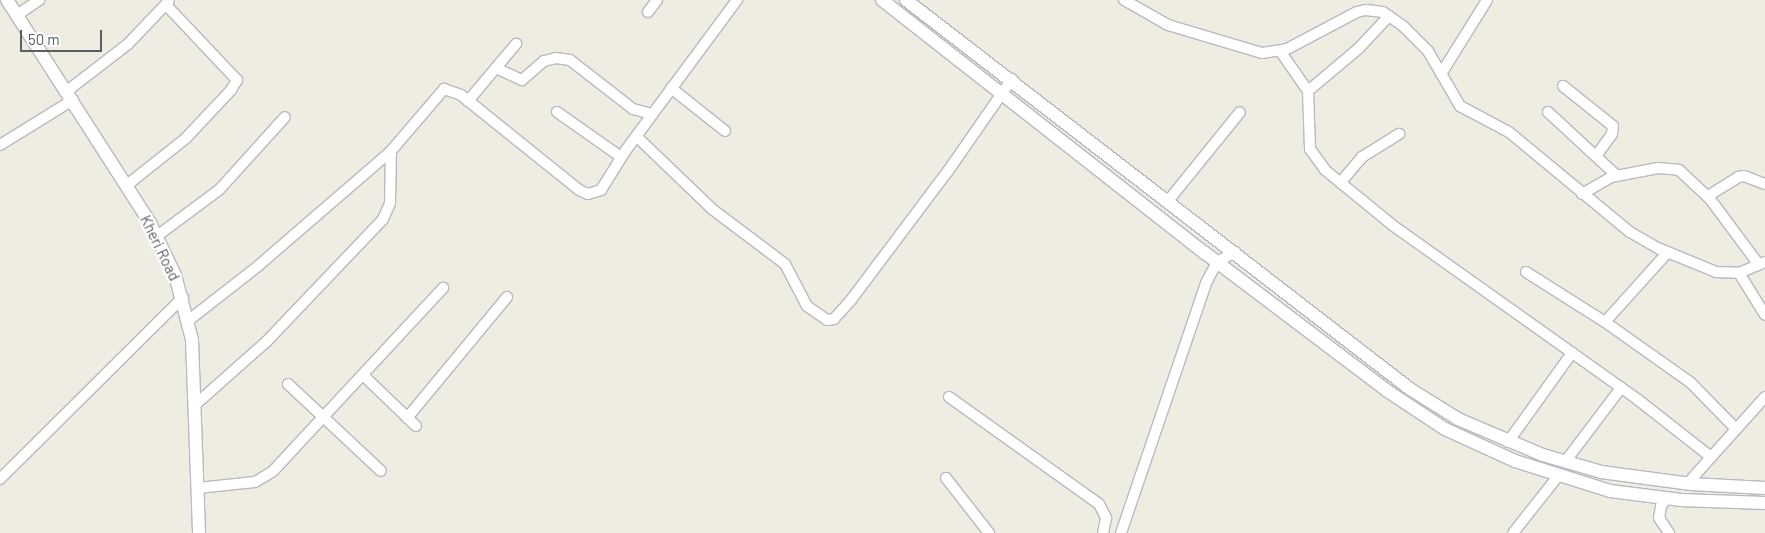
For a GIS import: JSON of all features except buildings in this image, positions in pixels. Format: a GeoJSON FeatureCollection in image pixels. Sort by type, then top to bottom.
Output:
{"type":"FeatureCollection","features":[{"type":"Feature","properties":{"kind":"street","name":"Kheri Road"},"geometry":{"type":"LineString","coordinates":[[7,0],[127,185],[157,236],[182,297],[189,320],[196,404],[199,533]]}},
{"type":"Feature","properties":{"kind":"street"},"geometry":{"type":"LineString","coordinates":[[17,15],[40,0]]}},
{"type":"Feature","properties":{"kind":"street"},"geometry":{"type":"LineString","coordinates":[[648,12],[657,0]]}},
{"type":"Feature","properties":{"kind":"street"},"geometry":{"type":"LineString","coordinates":[[189,320],[258,266],[391,151],[444,89],[454,91],[468,101],[562,178],[588,194],[605,186],[621,157],[737,0]]}},
{"type":"Feature","properties":{"kind":"street"},"geometry":{"type":"LineString","coordinates":[[882,0],[1007,86],[1168,201],[1220,256],[1410,388],[1458,419],[1508,442],[1565,462],[1601,472],[1679,491],[1765,503]]}},
{"type":"Feature","properties":{"kind":"street"},"geometry":{"type":"LineString","coordinates":[[906,0],[1007,86],[1419,412],[1490,451],[1558,475],[1610,490],[1679,491],[1765,488]]}},
{"type":"Feature","properties":{"kind":"street"},"geometry":{"type":"LineString","coordinates":[[1124,0],[1168,25],[1199,32],[1251,51],[1280,51],[1369,5],[1389,16],[1420,41],[1460,106],[1509,132],[1582,194],[1630,232],[1668,252],[1716,272],[1739,273],[1762,263],[1708,196],[1679,170],[1658,168],[1617,176],[1600,181],[1582,194]]}},
{"type":"Feature","properties":{"kind":"street"},"geometry":{"type":"LineString","coordinates":[[1441,74],[1486,0]]}},
{"type":"Feature","properties":{"kind":"street"},"geometry":{"type":"LineString","coordinates":[[0,145],[70,96],[128,44],[168,2],[237,80],[231,90],[186,138],[127,185]]}},
{"type":"Feature","properties":{"kind":"street"},"geometry":{"type":"LineString","coordinates":[[1308,91],[1359,48],[1389,16]]}},
{"type":"Feature","properties":{"kind":"street"},"geometry":{"type":"LineString","coordinates":[[468,101],[516,44]]}},
{"type":"Feature","properties":{"kind":"street"},"geometry":{"type":"LineString","coordinates":[[1280,51],[1308,91],[1310,149],[1326,170],[1395,227],[1621,388],[1711,457]]}},
{"type":"Feature","properties":{"kind":"street"},"geometry":{"type":"LineString","coordinates":[[496,68],[522,80],[544,61],[556,58],[570,60],[633,109],[652,114]]}},
{"type":"Feature","properties":{"kind":"street"},"geometry":{"type":"LineString","coordinates":[[636,136],[712,209],[785,264],[808,306],[827,320],[834,318],[851,300],[1007,86]]}},
{"type":"Feature","properties":{"kind":"street"},"geometry":{"type":"LineString","coordinates":[[1563,86],[1613,126],[1612,134],[1597,155]]}},
{"type":"Feature","properties":{"kind":"street"},"geometry":{"type":"LineString","coordinates":[[671,88],[725,132]]}},
{"type":"Feature","properties":{"kind":"street"},"geometry":{"type":"LineString","coordinates":[[557,112],[621,157]]}},
{"type":"Feature","properties":{"kind":"street"},"geometry":{"type":"LineString","coordinates":[[1168,201],[1240,112]]}},
{"type":"Feature","properties":{"kind":"street"},"geometry":{"type":"LineString","coordinates":[[1548,112],[1597,155],[1617,176]]}},
{"type":"Feature","properties":{"kind":"street"},"geometry":{"type":"LineString","coordinates":[[157,236],[219,190],[285,116]]}},
{"type":"Feature","properties":{"kind":"street"},"geometry":{"type":"LineString","coordinates":[[1341,182],[1362,157],[1399,134]]}},
{"type":"Feature","properties":{"kind":"street"},"geometry":{"type":"LineString","coordinates":[[196,404],[267,341],[383,219],[390,203],[391,151]]}},
{"type":"Feature","properties":{"kind":"street"},"geometry":{"type":"LineString","coordinates":[[1708,196],[1738,177],[1765,184]]}},
{"type":"Feature","properties":{"kind":"street"},"geometry":{"type":"LineString","coordinates":[[1605,322],[1668,252]]}},
{"type":"Feature","properties":{"kind":"street"},"geometry":{"type":"LineString","coordinates":[[1121,533],[1195,312],[1220,256]]}},
{"type":"Feature","properties":{"kind":"street"},"geometry":{"type":"LineString","coordinates":[[1526,272],[1605,322],[1691,383],[1736,429]]}},
{"type":"Feature","properties":{"kind":"street"},"geometry":{"type":"LineString","coordinates":[[1739,273],[1765,315]]}},
{"type":"Feature","properties":{"kind":"street"},"geometry":{"type":"LineString","coordinates":[[198,488],[238,485],[264,478],[364,376],[443,288]]}},
{"type":"Feature","properties":{"kind":"street"},"geometry":{"type":"LineString","coordinates":[[0,479],[182,297]]}},
{"type":"Feature","properties":{"kind":"street"},"geometry":{"type":"LineString","coordinates":[[407,418],[507,297]]}},
{"type":"Feature","properties":{"kind":"street"},"geometry":{"type":"LineString","coordinates":[[1508,442],[1572,353]]}},
{"type":"Feature","properties":{"kind":"street"},"geometry":{"type":"LineString","coordinates":[[364,376],[416,426]]}},
{"type":"Feature","properties":{"kind":"street"},"geometry":{"type":"LineString","coordinates":[[288,384],[381,471]]}},
{"type":"Feature","properties":{"kind":"street"},"geometry":{"type":"LineString","coordinates":[[1565,462],[1621,388]]}},
{"type":"Feature","properties":{"kind":"street"},"geometry":{"type":"LineString","coordinates":[[949,397],[1099,504],[1106,518],[1103,533]]}},
{"type":"Feature","properties":{"kind":"street"},"geometry":{"type":"LineString","coordinates":[[1669,533],[1659,518],[1661,506],[1679,491],[1765,397]]}},
{"type":"Feature","properties":{"kind":"street"},"geometry":{"type":"LineString","coordinates":[[1513,533],[1558,475]]}},
{"type":"Feature","properties":{"kind":"street"},"geometry":{"type":"LineString","coordinates":[[946,478],[989,533]]}}]}
